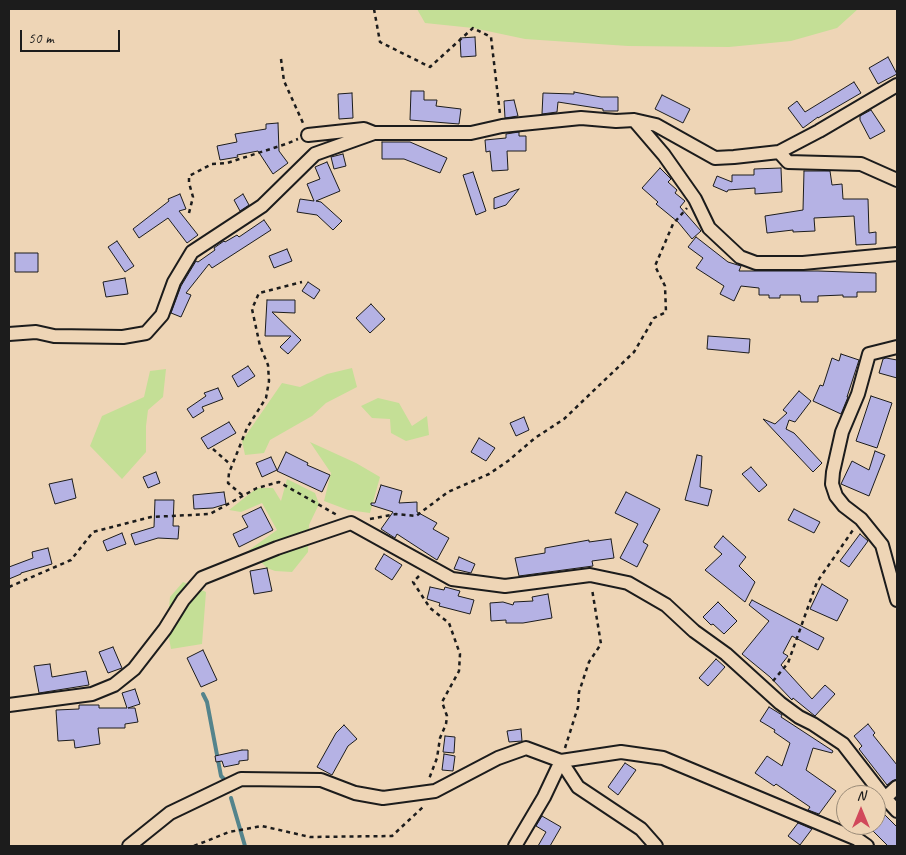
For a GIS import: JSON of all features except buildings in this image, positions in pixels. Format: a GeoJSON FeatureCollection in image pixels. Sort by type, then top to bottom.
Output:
{"type":"FeatureCollection","features":[{"type":"Feature","properties":{"kind":"street"},"geometry":{"type":"LineString","coordinates":[[9,334],[36,332],[54,336],[123,337],[146,333],[162,315],[174,282],[192,252],[262,206],[315,154],[374,133],[471,133],[502,126],[581,118],[616,121],[634,120],[656,125],[715,158],[778,152],[819,131],[897,85]]}},
{"type":"Feature","properties":{"kind":"street"},"geometry":{"type":"LineString","coordinates":[[634,120],[664,155],[695,199],[709,228],[740,258],[756,263],[804,263],[897,254]]}},
{"type":"Feature","properties":{"kind":"street"},"geometry":{"type":"LineString","coordinates":[[308,135],[364,129],[374,133]]}},
{"type":"Feature","properties":{"kind":"street"},"geometry":{"type":"LineString","coordinates":[[778,152],[788,162],[861,164],[897,180]]}},
{"type":"Feature","properties":{"kind":"street"},"geometry":{"type":"LineString","coordinates":[[897,347],[869,354],[858,394],[842,432],[832,472],[832,484],[836,496],[844,506],[861,519],[882,545],[897,600]]}},
{"type":"Feature","properties":{"kind":"street"},"geometry":{"type":"LineString","coordinates":[[9,705],[92,694],[114,685],[134,669],[183,600],[202,578],[277,548],[352,523],[452,579],[504,586],[590,575],[628,583],[666,605],[766,689],[780,704],[799,718],[813,724],[843,744],[875,785]]}},
{"type":"Feature","properties":{"kind":"street"},"geometry":{"type":"LineString","coordinates":[[129,846],[170,813],[242,779],[321,780],[355,793],[383,798],[435,791],[498,758],[526,748],[560,761],[621,752],[663,758],[858,838],[867,846]]}},
{"type":"Feature","properties":{"kind":"street"},"geometry":{"type":"LineString","coordinates":[[515,846],[544,797],[560,761]]}},
{"type":"Feature","properties":{"kind":"street"},"geometry":{"type":"LineString","coordinates":[[560,761],[578,787],[642,829],[656,846]]}},
{"type":"Feature","properties":{"kind":"street"},"geometry":{"type":"LineString","coordinates":[[886,797],[897,787]]}},
{"type":"Feature","properties":{"kind":"street"},"geometry":{"type":"LineString","coordinates":[[886,799],[897,811]]}},
{"type":"Feature","properties":{"kind":"path"},"geometry":{"type":"LineString","coordinates":[[374,9],[380,42],[430,67],[473,28],[491,37],[502,126]]}},
{"type":"Feature","properties":{"kind":"path"},"geometry":{"type":"LineString","coordinates":[[189,213],[193,197],[189,176],[212,164],[235,160],[308,135],[284,81],[281,59]]}},
{"type":"Feature","properties":{"kind":"path"},"geometry":{"type":"LineString","coordinates":[[9,587],[71,560],[93,532],[152,517],[210,514],[258,488],[280,482],[352,523],[396,514],[416,516],[448,492],[489,474],[535,438],[564,419],[634,352],[654,318],[666,312],[665,286],[654,266],[673,224],[695,199]]}},
{"type":"Feature","properties":{"kind":"path"},"geometry":{"type":"LineString","coordinates":[[242,496],[228,483],[231,465],[247,428],[266,398],[269,381],[268,365],[260,346],[252,309],[259,293],[302,282]]}},
{"type":"Feature","properties":{"kind":"path"},"geometry":{"type":"LineString","coordinates":[[213,449],[231,465]]}},
{"type":"Feature","properties":{"kind":"path"},"geometry":{"type":"LineString","coordinates":[[766,689],[788,663],[817,582],[861,519]]}},
{"type":"Feature","properties":{"kind":"path"},"geometry":{"type":"LineString","coordinates":[[194,846],[229,832],[262,826],[310,837],[392,836],[428,802],[425,793],[426,788],[438,758],[440,738],[446,724],[447,716],[442,702],[459,671],[460,654],[449,623],[430,608],[413,582],[428,565]]}},
{"type":"Feature","properties":{"kind":"path"},"geometry":{"type":"LineString","coordinates":[[560,761],[578,708],[579,692],[589,662],[601,644],[590,575]]}},
{"type":"Feature","properties":{"kind":"green space"},"geometry":{"type":"Polygon","coordinates":[[[417,9],[858,9],[837,28],[791,41],[729,47],[628,46],[525,39],[473,28],[425,23],[417,9]]]}},
{"type":"Feature","properties":{"kind":"green space"},"geometry":{"type":"Polygon","coordinates":[[[352,368],[357,387],[326,403],[312,416],[270,440],[264,453],[245,455],[242,441],[282,383],[300,387],[327,374],[352,368]]]}},
{"type":"Feature","properties":{"kind":"green space"},"geometry":{"type":"Polygon","coordinates":[[[166,369],[163,397],[148,410],[146,452],[122,479],[90,446],[102,416],[144,397],[150,371],[166,369]]]}},
{"type":"Feature","properties":{"kind":"green space"},"geometry":{"type":"Polygon","coordinates":[[[378,398],[399,403],[412,426],[427,416],[429,435],[406,441],[391,433],[390,419],[372,418],[361,406],[378,398]]]}},
{"type":"Feature","properties":{"kind":"green space"},"geometry":{"type":"Polygon","coordinates":[[[310,442],[356,463],[380,477],[370,513],[348,510],[324,501],[331,473],[310,442]]]}},
{"type":"Feature","properties":{"kind":"green space"},"geometry":{"type":"Polygon","coordinates":[[[287,479],[315,493],[319,504],[309,525],[308,552],[292,572],[275,571],[267,568],[249,550],[277,530],[262,503],[241,512],[229,510],[257,488],[273,488],[281,501],[287,479]]]}},
{"type":"Feature","properties":{"kind":"green space"},"geometry":{"type":"Polygon","coordinates":[[[183,582],[206,592],[202,644],[171,649],[167,627],[170,597],[183,582]]]}},
{"type":"Feature","properties":{"kind":"waterway"},"geometry":{"type":"LineString","coordinates":[[203,694],[207,702],[221,776],[224,779]]}},
{"type":"Feature","properties":{"kind":"waterway"},"geometry":{"type":"LineString","coordinates":[[231,798],[245,846]]}}]}
